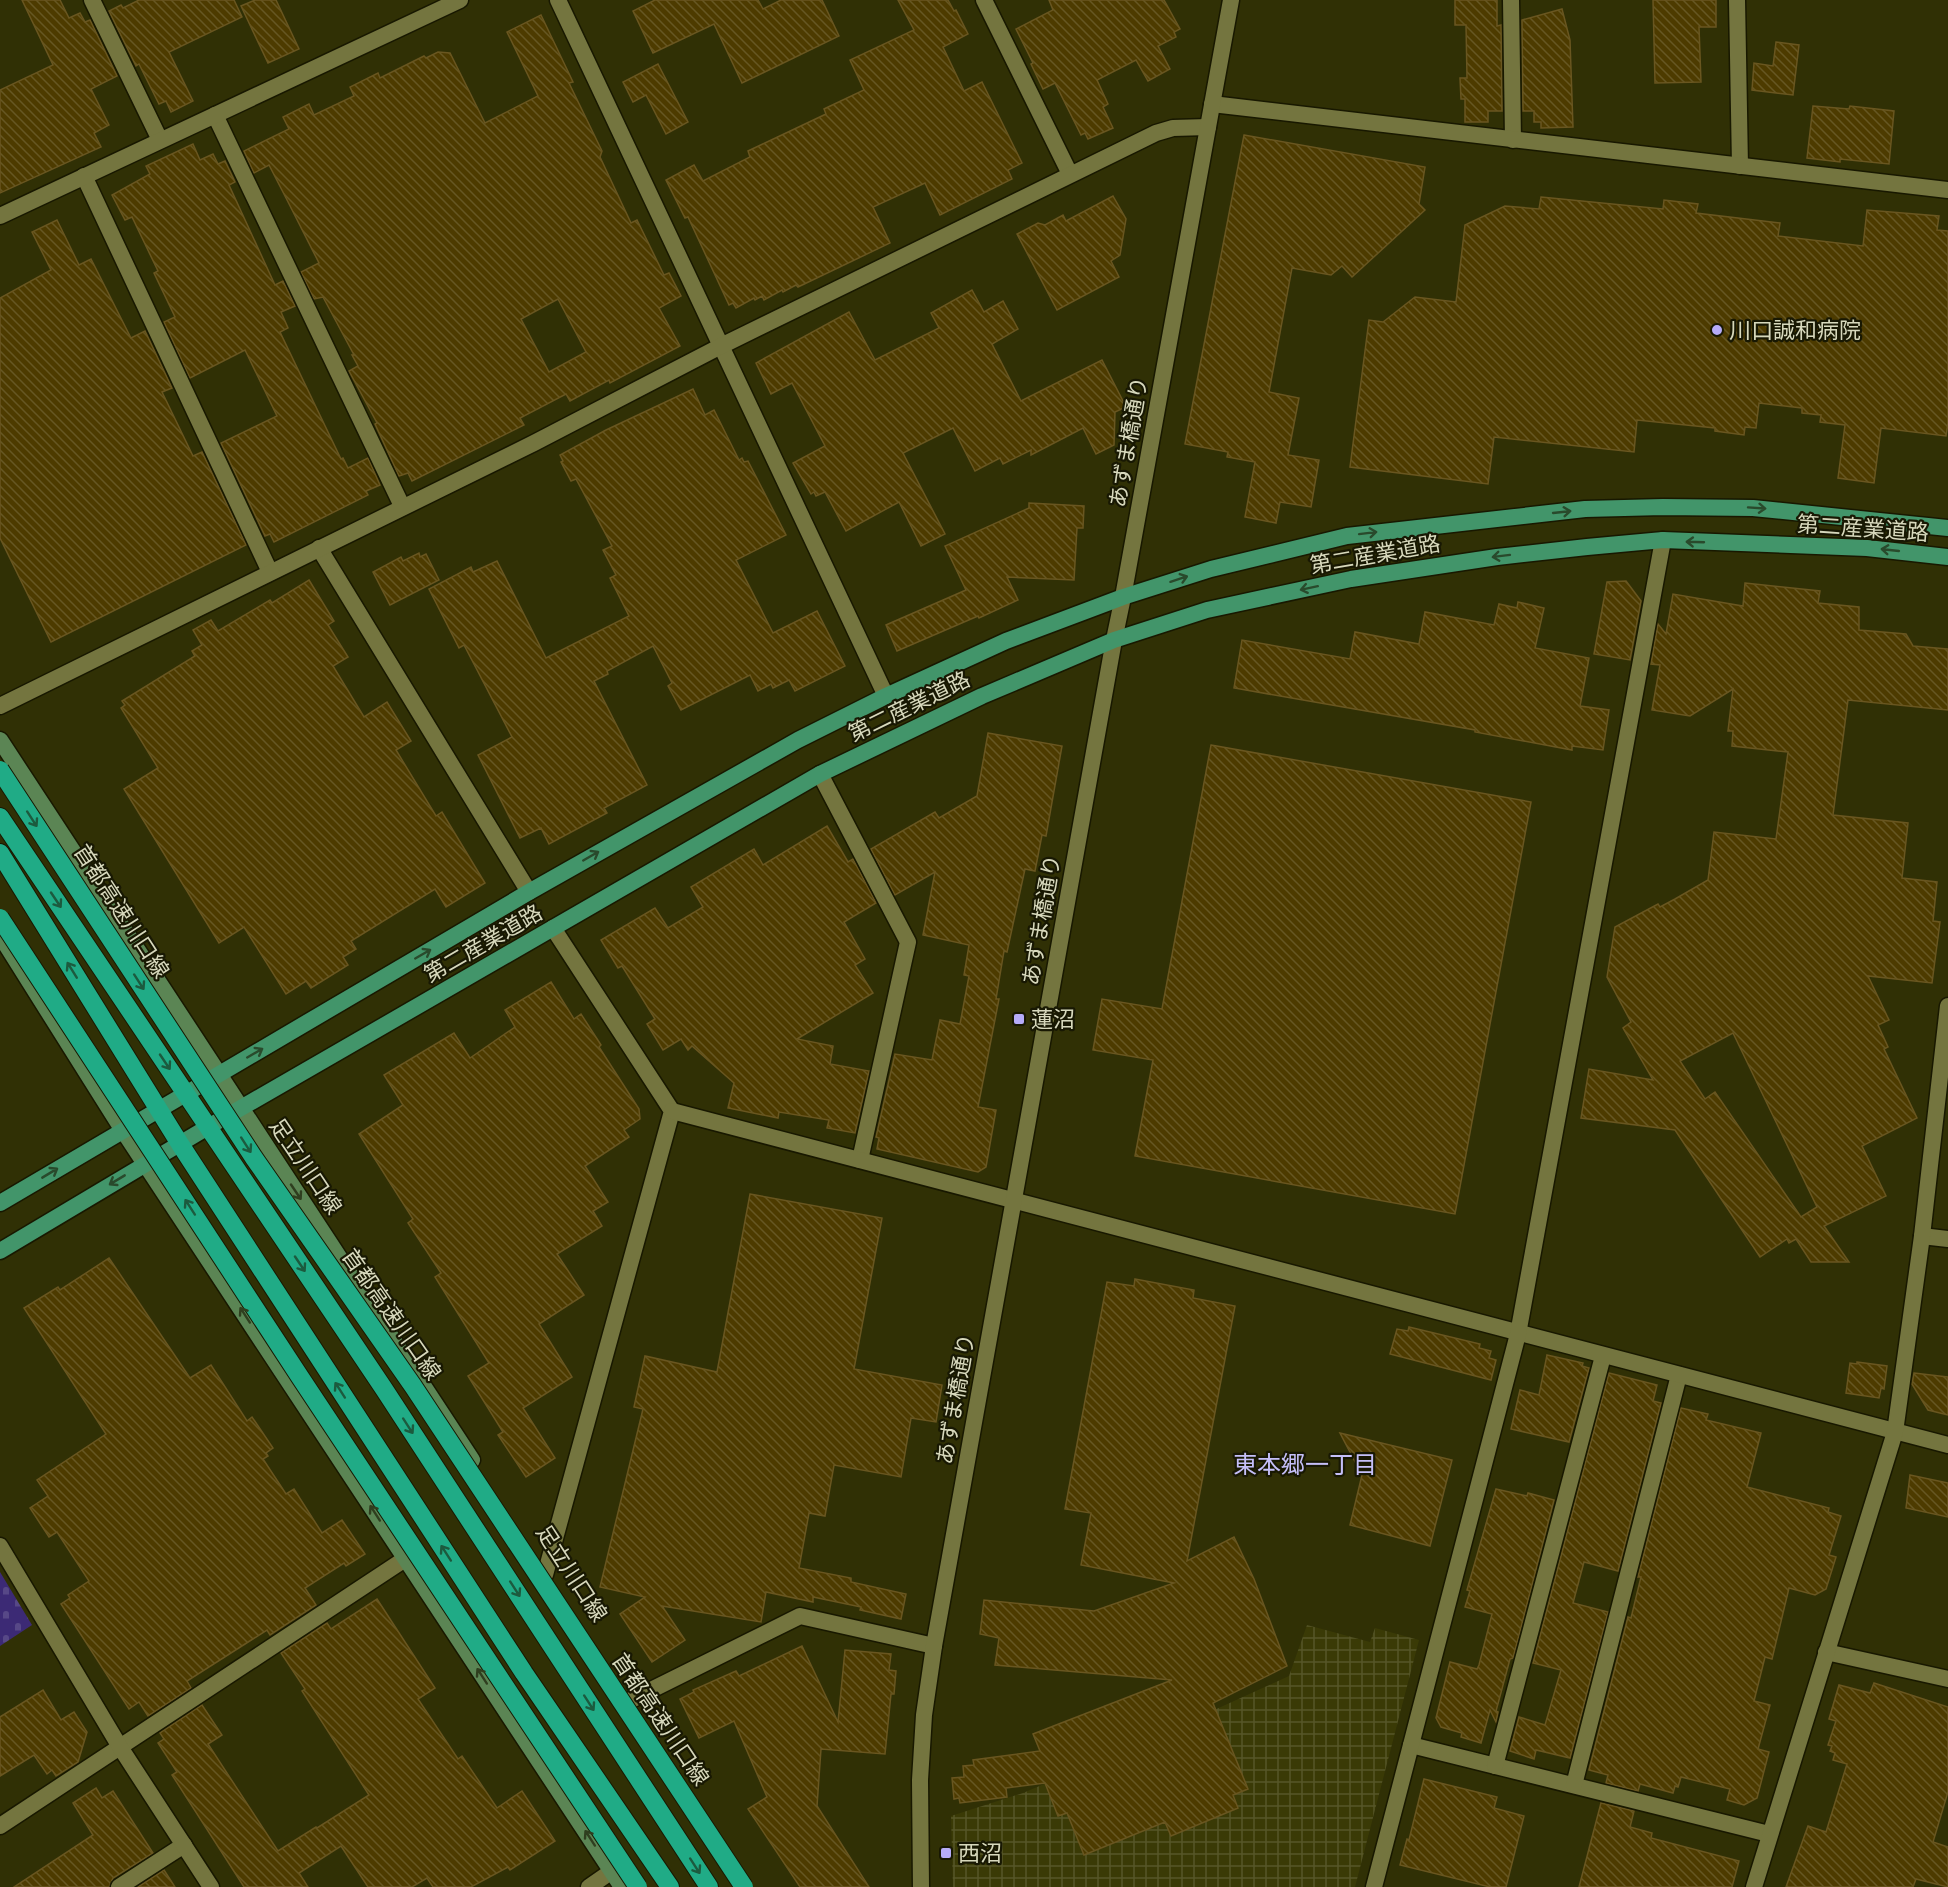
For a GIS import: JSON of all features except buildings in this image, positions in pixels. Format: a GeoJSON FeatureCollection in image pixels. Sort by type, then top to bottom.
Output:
{"type":"FeatureCollection","features":[{"type":"Feature","properties":{"kind":"highway","name":"首都高速川口線"},"geometry":{"type":"LineString","coordinates":[[0,770],[254,1158],[413,1386],[744,1887]]}},
{"type":"Feature","properties":{"kind":"highway"},"geometry":{"type":"LineString","coordinates":[[0,817],[186,1092],[709,1887]]}},
{"type":"Feature","properties":{"kind":"highway"},"geometry":{"type":"LineString","coordinates":[[0,853],[157,1109],[524,1673],[670,1887]]}},
{"type":"Feature","properties":{"kind":"highway"},"geometry":{"type":"LineString","coordinates":[[0,918],[638,1887]]}},
{"type":"Feature","properties":{"kind":"main road","name":"第二産業道路"},"geometry":{"type":"LineString","coordinates":[[0,1203],[122,1129],[529,892],[798,740],[886,696],[1006,641],[1123,597],[1211,569],[1347,536],[1585,509],[1753,508],[1948,528]]}},
{"type":"Feature","properties":{"kind":"main road","name":"第二産業道路"},"geometry":{"type":"LineString","coordinates":[[0,1251],[208,1127],[820,774],[982,696],[1114,640],[1207,610],[1351,579],[1497,557],[1663,540],[1868,548],[1948,557]]}},
{"type":"Feature","properties":{"kind":"main road","name":"足立川口線"},"geometry":{"type":"LineString","coordinates":[[0,740],[420,1378],[545,1575],[753,1887]]}},
{"type":"Feature","properties":{"kind":"main road"},"geometry":{"type":"LineString","coordinates":[[1,939],[122,1129],[622,1887]]}},
{"type":"Feature","properties":{"kind":"street"},"geometry":{"type":"LineString","coordinates":[[92,0],[159,140]]}},
{"type":"Feature","properties":{"kind":"street"},"geometry":{"type":"LineString","coordinates":[[0,216],[460,0]]}},
{"type":"Feature","properties":{"kind":"street"},"geometry":{"type":"LineString","coordinates":[[558,0],[886,696]]}},
{"type":"Feature","properties":{"kind":"street"},"geometry":{"type":"LineString","coordinates":[[984,0],[1070,174]]}},
{"type":"Feature","properties":{"kind":"street","name":"あずま橋通り"},"geometry":{"type":"LineString","coordinates":[[921,1887],[920,1780],[924,1715],[934,1646],[1231,0]]}},
{"type":"Feature","properties":{"kind":"street"},"geometry":{"type":"LineString","coordinates":[[1511,0],[1513,140]]}},
{"type":"Feature","properties":{"kind":"street"},"geometry":{"type":"LineString","coordinates":[[1737,0],[1740,166]]}},
{"type":"Feature","properties":{"kind":"street"},"geometry":{"type":"LineString","coordinates":[[1212,104],[1948,190]]}},
{"type":"Feature","properties":{"kind":"street"},"geometry":{"type":"LineString","coordinates":[[215,115],[402,507]]}},
{"type":"Feature","properties":{"kind":"street"},"geometry":{"type":"LineString","coordinates":[[0,706],[534,443],[722,346],[1070,174],[1156,133],[1173,128],[1209,127]]}},
{"type":"Feature","properties":{"kind":"street"},"geometry":{"type":"LineString","coordinates":[[84,176],[270,572]]}},
{"type":"Feature","properties":{"kind":"street"},"geometry":{"type":"LineString","coordinates":[[1374,1887],[1518,1334],[1663,540]]}},
{"type":"Feature","properties":{"kind":"street"},"geometry":{"type":"LineString","coordinates":[[318,548],[529,892]]}},
{"type":"Feature","properties":{"kind":"street"},"geometry":{"type":"LineString","coordinates":[[820,774],[908,942],[860,1160]]}},
{"type":"Feature","properties":{"kind":"street"},"geometry":{"type":"LineString","coordinates":[[553,928],[672,1111],[1948,1445]]}},
{"type":"Feature","properties":{"kind":"street"},"geometry":{"type":"LineString","coordinates":[[1754,1887],[1895,1432],[1922,1236],[1948,1006]]}},
{"type":"Feature","properties":{"kind":"street"},"geometry":{"type":"LineString","coordinates":[[545,1575],[672,1111]]}},
{"type":"Feature","properties":{"kind":"street"},"geometry":{"type":"LineString","coordinates":[[1922,1236],[1948,1239]]}},
{"type":"Feature","properties":{"kind":"street"},"geometry":{"type":"LineString","coordinates":[[1495,1766],[1603,1356]]}},
{"type":"Feature","properties":{"kind":"street"},"geometry":{"type":"LineString","coordinates":[[1574,1785],[1679,1376]]}},
{"type":"Feature","properties":{"kind":"street"},"geometry":{"type":"LineString","coordinates":[[0,1546],[120,1747],[211,1887]]}},
{"type":"Feature","properties":{"kind":"street"},"geometry":{"type":"LineString","coordinates":[[0,1826],[405,1559]]}},
{"type":"Feature","properties":{"kind":"street"},"geometry":{"type":"LineString","coordinates":[[629,1701],[800,1616],[934,1646]]}},
{"type":"Feature","properties":{"kind":"street"},"geometry":{"type":"LineString","coordinates":[[1826,1652],[1948,1679]]}},
{"type":"Feature","properties":{"kind":"street"},"geometry":{"type":"LineString","coordinates":[[1411,1744],[1769,1834]]}},
{"type":"Feature","properties":{"kind":"street"},"geometry":{"type":"LineString","coordinates":[[119,1887],[184,1845]]}},
{"type":"Feature","properties":{"kind":"street"},"geometry":{"type":"LineString","coordinates":[[589,1887],[612,1872]]}},
{"type":"Feature","properties":{"kind":"shaded area"},"geometry":{"type":"Polygon","coordinates":[[[1307,1625],[1370,1642],[1375,1628],[1419,1640],[1355,1887],[953,1887],[951,1816],[1023,1793],[1289,1676],[1307,1625]]]}},
{"type":"Feature","properties":{"kind":"green space"},"geometry":{"type":"Polygon","coordinates":[[[0,1572],[32,1625],[0,1646],[0,1572]]]}},
{"type":"Feature","properties":{"kind":"place","name":"川口誠和病院"},"geometry":{"type":"Point","coordinates":[1717,330]}},
{"type":"Feature","properties":{"kind":"place","name":"蓮沼"},"geometry":{"type":"Point","coordinates":[1019,1019]}},
{"type":"Feature","properties":{"kind":"place","name":"西沼"},"geometry":{"type":"Point","coordinates":[946,1853]}},
{"type":"Feature","properties":{"kind":"district","name":"東本郷一丁目"},"geometry":{"type":"Point","coordinates":[1305,1464]}}]}
